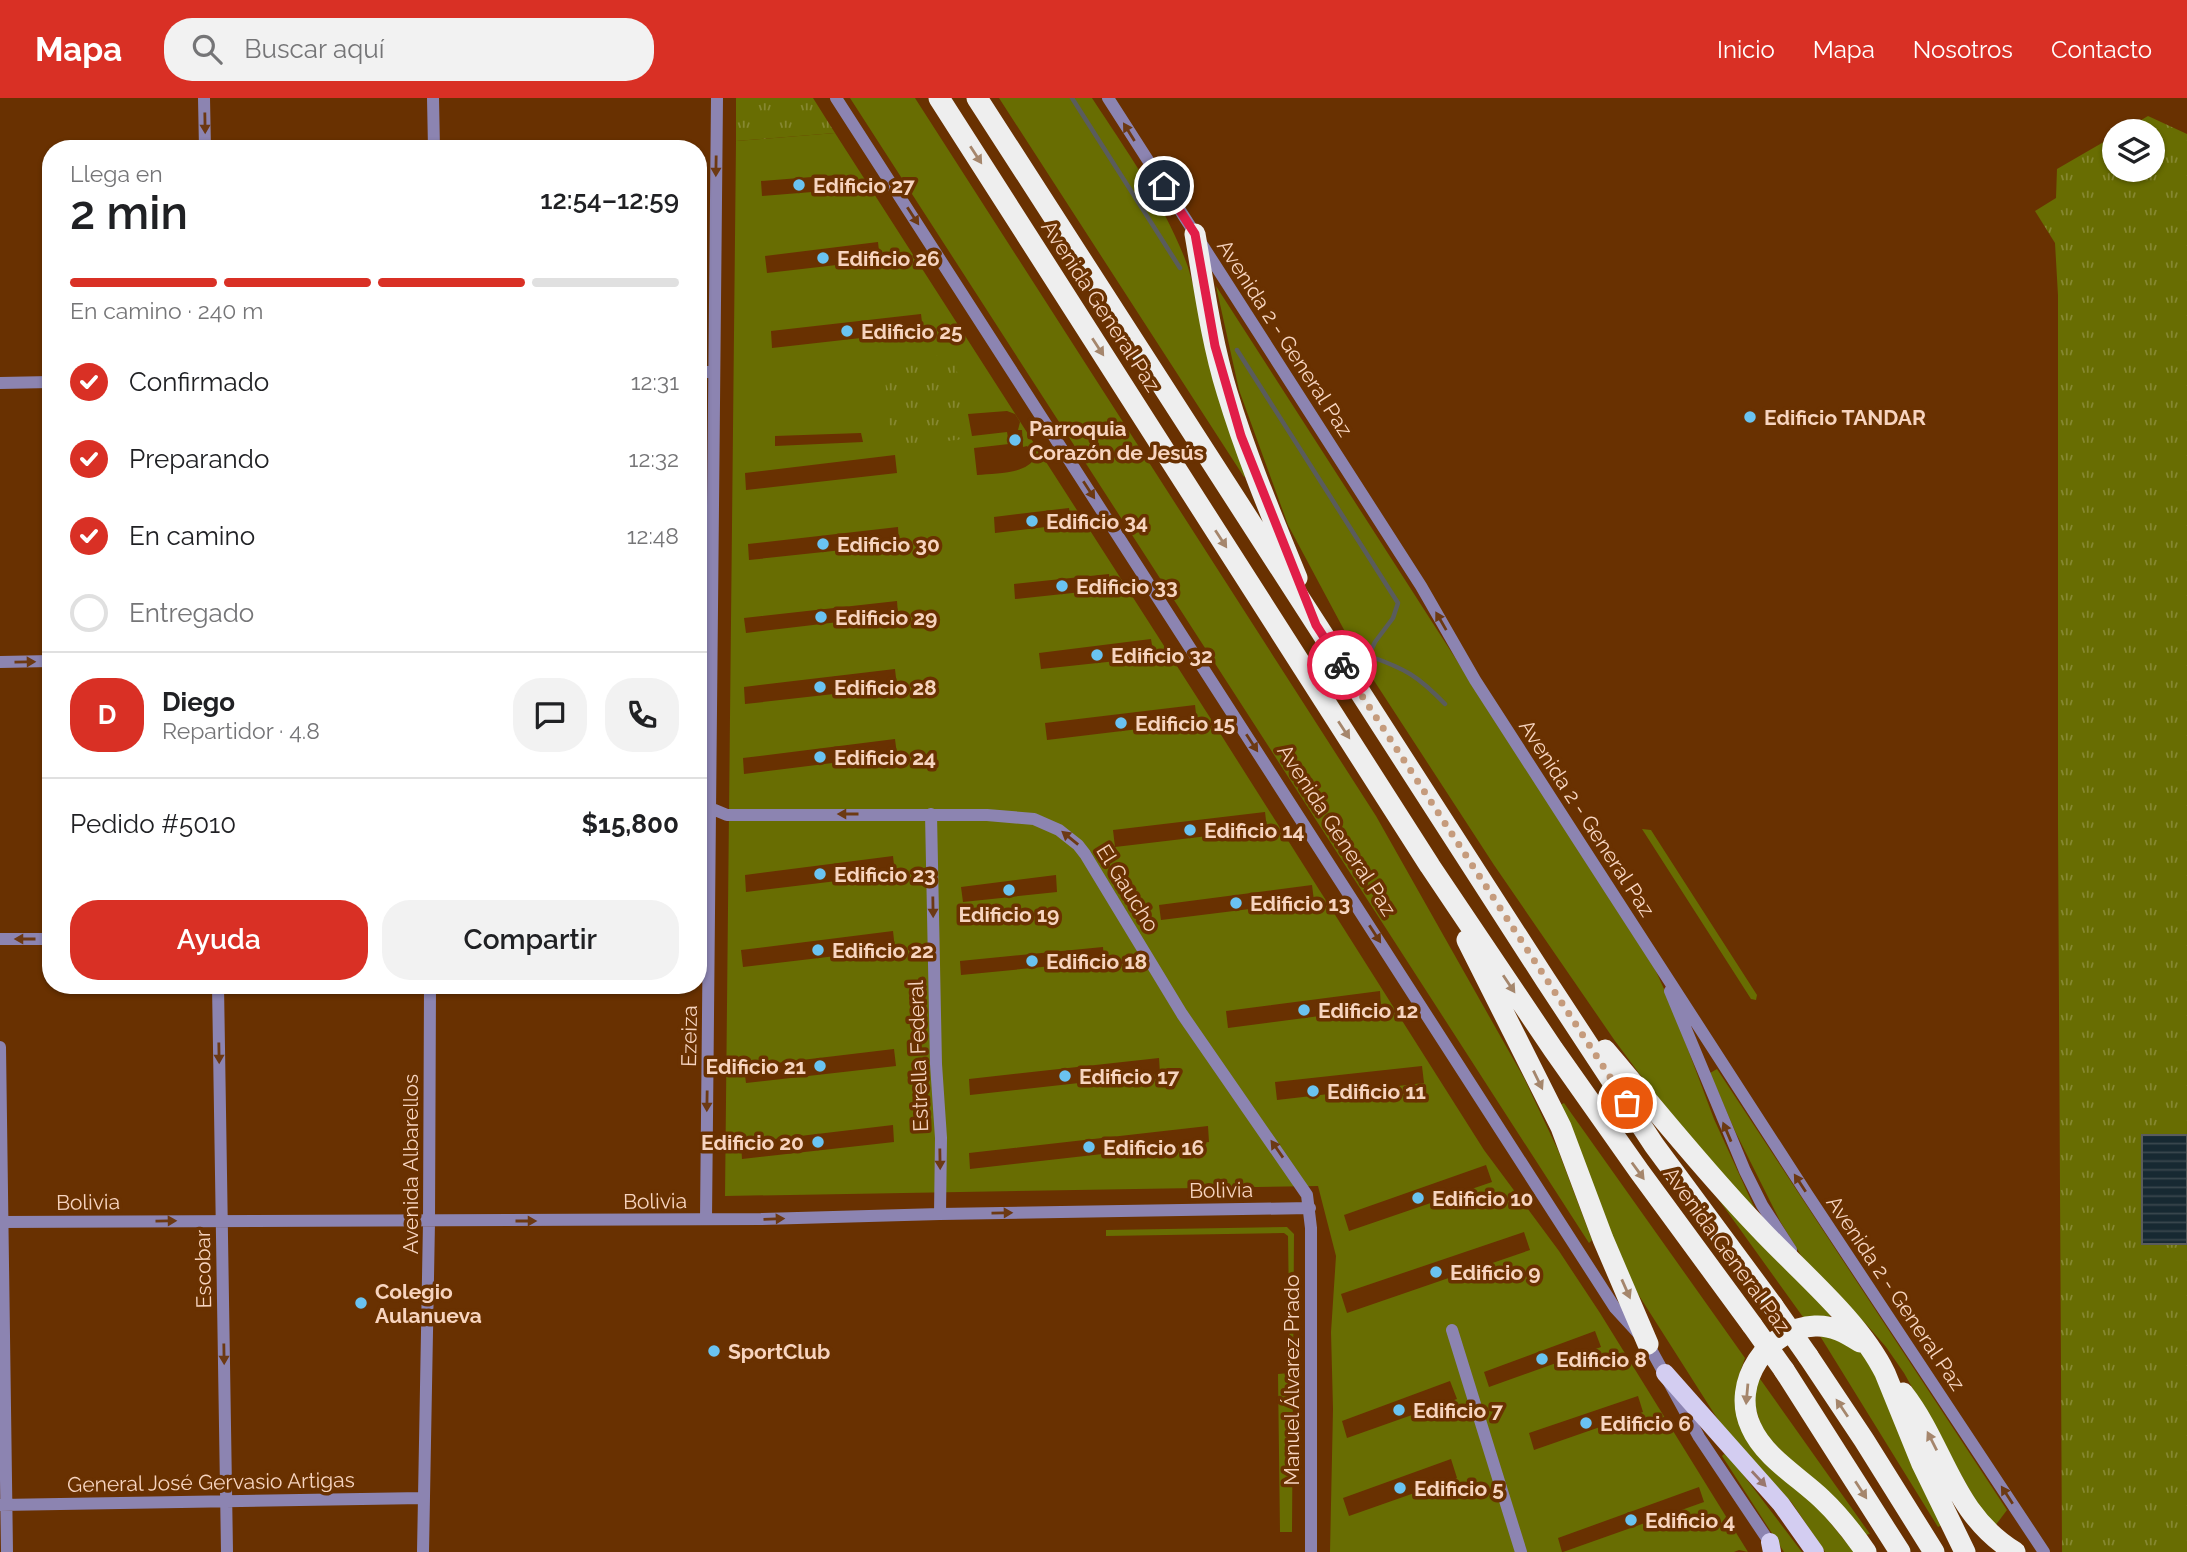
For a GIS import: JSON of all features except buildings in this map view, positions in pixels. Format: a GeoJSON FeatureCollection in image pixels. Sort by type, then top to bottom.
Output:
{"type":"FeatureCollection","features":[{"type":"Feature","properties":{"kind":"highway","name":"Avenida General Paz"},"geometry":{"type":"LineString","coordinates":[[939,98],[1430,866],[1553,1049],[1784,1370],[1895,1543]]}},
{"type":"Feature","properties":{"kind":"highway","name":"Avenida General Paz"},"geometry":{"type":"LineString","coordinates":[[976,98],[1654,1145],[1808,1356],[1934,1552]]}},
{"type":"Feature","properties":{"kind":"highway"},"geometry":{"type":"LineString","coordinates":[[1195,234],[1215,346],[1226,390],[1254,470],[1316,625]]}},
{"type":"Feature","properties":{"kind":"highway"},"geometry":{"type":"LineString","coordinates":[[1430,866],[1561,1128],[1648,1344]]}},
{"type":"Feature","properties":{"kind":"highway"},"geometry":{"type":"LineString","coordinates":[[1545,979],[1749,1218],[1859,1334],[1915,1411],[1973,1516],[1993,1537],[2015,1552]]}},
{"type":"Feature","properties":{"kind":"highway"},"geometry":{"type":"LineString","coordinates":[[1862,1546],[1828,1504],[1760,1442],[1748,1420],[1746,1394],[1751,1374],[1765,1351],[1778,1339],[1797,1330],[1815,1326],[1834,1329],[1870,1349]]}},
{"type":"Feature","properties":{"kind":"highway"},"geometry":{"type":"LineString","coordinates":[[1885,1373],[1922,1464],[1965,1552]]}},
{"type":"Feature","properties":{"kind":"main road"},"geometry":{"type":"LineString","coordinates":[[1665,1373],[1781,1504],[1815,1552]]}},
{"type":"Feature","properties":{"kind":"street"},"geometry":{"type":"LineString","coordinates":[[204,98],[205,140]]}},
{"type":"Feature","properties":{"kind":"street"},"geometry":{"type":"LineString","coordinates":[[433,98],[434,140]]}},
{"type":"Feature","properties":{"kind":"street","name":"Ezeiza"},"geometry":{"type":"LineString","coordinates":[[707,614],[712,517],[716,98]]}},
{"type":"Feature","properties":{"kind":"street","name":"Avenida General Paz"},"geometry":{"type":"LineString","coordinates":[[836,98],[1615,1308],[1648,1344],[1699,1437],[1773,1549]]}},
{"type":"Feature","properties":{"kind":"street","name":"Avenida 2 - General Paz"},"geometry":{"type":"LineString","coordinates":[[1108,98],[1421,586],[1491,705],[1807,1194],[2044,1552]]}},
{"type":"Feature","properties":{"kind":"street"},"geometry":{"type":"LineString","coordinates":[[707,372],[714,372]]}},
{"type":"Feature","properties":{"kind":"street"},"geometry":{"type":"LineString","coordinates":[[0,383],[42,382]]}},
{"type":"Feature","properties":{"kind":"street"},"geometry":{"type":"LineString","coordinates":[[707,517],[712,517]]}},
{"type":"Feature","properties":{"kind":"street"},"geometry":{"type":"LineString","coordinates":[[0,662],[42,661]]}},
{"type":"Feature","properties":{"kind":"street","name":"El Gaucho"},"geometry":{"type":"LineString","coordinates":[[707,807],[727,815],[987,815],[1034,819],[1059,830],[1078,845],[1182,1014],[1297,1177],[1307,1195],[1310,1208]]}},
{"type":"Feature","properties":{"kind":"street","name":"Estrella Federal"},"geometry":{"type":"LineString","coordinates":[[931,814],[936,1064],[941,1138],[940,1213]]}},
{"type":"Feature","properties":{"kind":"street"},"geometry":{"type":"LineString","coordinates":[[0,939],[42,939]]}},
{"type":"Feature","properties":{"kind":"street"},"geometry":{"type":"LineString","coordinates":[[1658,962],[1745,1171],[1762,1205],[1807,1278]]}},
{"type":"Feature","properties":{"kind":"street","name":"Escobar"},"geometry":{"type":"LineString","coordinates":[[218,994],[227,1552]]}},
{"type":"Feature","properties":{"kind":"street","name":"Avenida Albarellos"},"geometry":{"type":"LineString","coordinates":[[423,1552],[430,994]]}},
{"type":"Feature","properties":{"kind":"street","name":"Ezeiza"},"geometry":{"type":"LineString","coordinates":[[704,994],[706,1219]]}},
{"type":"Feature","properties":{"kind":"street"},"geometry":{"type":"LineString","coordinates":[[0,1047],[3,1505],[7,1552]]}},
{"type":"Feature","properties":{"kind":"street","name":"Bolivia"},"geometry":{"type":"LineString","coordinates":[[1,1222],[429,1222],[1310,1208]]}},
{"type":"Feature","properties":{"kind":"street","name":"Manuel Álvarez Prado"},"geometry":{"type":"LineString","coordinates":[[1310,1208],[1311,1552]]}},
{"type":"Feature","properties":{"kind":"street"},"geometry":{"type":"LineString","coordinates":[[1452,1330],[1521,1552]]}},
{"type":"Feature","properties":{"kind":"street","name":"General José Gervasio Artigas"},"geometry":{"type":"LineString","coordinates":[[3,1505],[423,1498]]}},
{"type":"Feature","properties":{"kind":"green space"},"geometry":{"type":"Polygon","coordinates":[[[736,98],[813,98],[835,133],[736,141],[736,98]]]}},
{"type":"Feature","properties":{"kind":"green space"},"geometry":{"type":"Polygon","coordinates":[[[850,98],[915,98],[1376,816],[1524,1078],[1558,1150],[1592,1240],[1589,1243],[850,98]]]}},
{"type":"Feature","properties":{"kind":"green space"},"geometry":{"type":"Polygon","coordinates":[[[999,98],[1092,98],[1157,201],[1179,244],[1188,267],[1247,475],[1244,477],[999,98]]]}},
{"type":"Feature","properties":{"kind":"green space"},"geometry":{"type":"Polygon","coordinates":[[[2165,124],[2187,134],[2187,1552],[2062,1552],[2058,295],[2055,243],[2035,211],[2056,198],[2057,169],[2102,143],[2102,182],[2165,182],[2165,124]]]}},
{"type":"Feature","properties":{"kind":"green space"},"geometry":{"type":"Polygon","coordinates":[[[835,133],[1218,730],[1484,1150],[1559,1251],[1600,1313],[1748,1552],[1563,1552],[1704,1502],[1699,1487],[1558,1538],[1562,1552],[1330,1552],[1333,1409],[1331,1332],[1336,1256],[1318,1186],[725,1196],[736,141],[835,133]],[[837,175],[761,181],[762,196],[837,190],[837,175]],[[878,242],[765,256],[767,273],[880,260],[878,242]],[[921,314],[771,331],[772,348],[923,331],[921,314]],[[1007,411],[968,414],[972,436],[1007,432],[1009,444],[974,448],[977,475],[1018,470],[1026,467],[1036,456],[1027,446],[1023,447],[1022,430],[1018,430],[1020,422],[1015,414],[1007,411]],[[861,433],[775,436],[775,446],[863,442],[861,433]],[[895,455],[745,473],[746,490],[897,473],[895,455]],[[1069,508],[994,517],[995,533],[1071,524],[1069,508]],[[898,527],[748,544],[749,560],[899,544],[898,527]],[[1109,574],[1014,584],[1015,599],[1110,589],[1109,574]],[[897,601],[744,618],[746,633],[898,615],[897,601]],[[1151,639],[1039,653],[1041,669],[1154,657],[1151,639]],[[895,669],[744,687],[745,704],[897,687],[895,669]],[[1195,705],[1045,723],[1047,740],[1197,722],[1195,705]],[[895,739],[743,758],[744,774],[897,755],[895,739]],[[1265,812],[1113,830],[1115,847],[1267,829],[1265,812]],[[893,856],[745,875],[746,892],[895,874],[893,856]],[[1056,875],[961,887],[963,902],[1057,892],[1056,875]],[[1312,885],[1159,905],[1161,920],[1314,901],[1312,885]],[[893,931],[741,950],[743,967],[895,949],[893,931]],[[1103,947],[960,961],[961,975],[1104,961],[1103,947]],[[1380,991],[1226,1011],[1228,1028],[1381,1008],[1380,991]],[[894,1049],[744,1067],[746,1083],[896,1066],[894,1049]],[[1159,1058],[969,1079],[970,1095],[1160,1074],[1159,1058]],[[1422,1066],[1275,1082],[1277,1100],[1424,1083],[1422,1066]],[[893,1125],[741,1143],[742,1159],[894,1142],[893,1125]],[[1208,1126],[969,1153],[970,1169],[1209,1142],[1208,1126]],[[1486,1165],[1344,1215],[1349,1231],[1492,1182],[1486,1165]],[[1524,1232],[1341,1294],[1347,1313],[1530,1250],[1524,1232]],[[1595,1331],[1484,1372],[1489,1387],[1601,1347],[1595,1331]],[[1450,1381],[1342,1421],[1347,1438],[1457,1399],[1450,1381]],[[1638,1396],[1529,1433],[1534,1450],[1643,1412],[1638,1396]],[[1451,1459],[1343,1498],[1349,1516],[1457,1478],[1451,1459]]]}},
{"type":"Feature","properties":{"kind":"green space"},"geometry":{"type":"Polygon","coordinates":[[[1216,286],[1654,967],[1671,1004],[1714,1119],[1755,1209],[1753,1212],[1615,1041],[1494,865],[1358,656],[1288,525],[1239,390],[1216,286]]]}},
{"type":"Feature","properties":{"kind":"green space"},"geometry":{"type":"Polygon","coordinates":[[[955,354],[965,439],[892,447],[883,361],[955,354]]]}},
{"type":"Feature","properties":{"kind":"green space"},"geometry":{"type":"Polygon","coordinates":[[[1642,829],[1651,830],[1757,995],[1756,1000],[1751,999],[1642,829]]]}},
{"type":"Feature","properties":{"kind":"green space"},"geometry":{"type":"Polygon","coordinates":[[[1717,1069],[2007,1510],[1992,1530],[1904,1373],[1866,1324],[1845,1306],[1802,1257],[1780,1221],[1735,1131],[1710,1073],[1717,1069]]]}},
{"type":"Feature","properties":{"kind":"green space"},"geometry":{"type":"Polygon","coordinates":[[[1564,1103],[1745,1358],[1736,1393],[1854,1552],[1825,1552],[1792,1503],[1715,1415],[1638,1294],[1622,1262],[1560,1105],[1564,1103]]]}},
{"type":"Feature","properties":{"kind":"green space"},"geometry":{"type":"Polygon","coordinates":[[[1701,1175],[1834,1311],[1828,1318],[1803,1317],[1701,1175]]]}},
{"type":"Feature","properties":{"kind":"green space"},"geometry":{"type":"Polygon","coordinates":[[[1287,1227],[1294,1234],[1292,1532],[1280,1532],[1278,1374],[1290,1373],[1288,1236],[1284,1233],[1106,1236],[1106,1230],[1287,1227]]]}},
{"type":"Feature","properties":{"kind":"green space"},"geometry":{"type":"Polygon","coordinates":[[[1827,1335],[1857,1348],[1868,1359],[1942,1525],[1938,1527],[1820,1336],[1827,1335]]]}},
{"type":"Feature","properties":{"kind":"green space"},"geometry":{"type":"Polygon","coordinates":[[[1758,1376],[1870,1534],[1865,1535],[1763,1432],[1754,1403],[1758,1376]]]}},
{"type":"Feature","properties":{"kind":"green space"},"geometry":{"type":"Polygon","coordinates":[[[1724,1454],[1732,1460],[1802,1552],[1784,1552],[1722,1456],[1724,1454]]]}},
{"type":"Feature","properties":{"kind":"water"},"geometry":{"type":"Polygon","coordinates":[[[2142,1135],[2187,1135],[2187,1244],[2142,1244],[2142,1135]]]}},
{"type":"Feature","properties":{"kind":"waterway"},"geometry":{"type":"LineString","coordinates":[[1072,98],[1180,268]]}},
{"type":"Feature","properties":{"kind":"waterway"},"geometry":{"type":"LineString","coordinates":[[1237,350],[1398,603],[1393,618],[1375,642],[1366,661]]}},
{"type":"Feature","properties":{"kind":"waterway"},"geometry":{"type":"LineString","coordinates":[[1369,656],[1411,674],[1445,704]]}},
{"type":"Feature","properties":{"kind":"way so far"},"geometry":{"type":"LineString","coordinates":[[1342,665],[1627,1103]]}},
{"type":"Feature","properties":{"kind":"place","name":"Edificio 27"},"geometry":{"type":"Point","coordinates":[799,185]}},
{"type":"Feature","properties":{"kind":"place","name":"Edificio 26"},"geometry":{"type":"Point","coordinates":[823,258]}},
{"type":"Feature","properties":{"kind":"place","name":"Edificio 25"},"geometry":{"type":"Point","coordinates":[847,331]}},
{"type":"Feature","properties":{"kind":"place","name":"Edificio TANDAR"},"geometry":{"type":"Point","coordinates":[1750,417]}},
{"type":"Feature","properties":{"kind":"place","name":"Parroquia Corazón de Jesús"},"geometry":{"type":"Point","coordinates":[1015,440]}},
{"type":"Feature","properties":{"kind":"place","name":"Edificio 34"},"geometry":{"type":"Point","coordinates":[1032,521]}},
{"type":"Feature","properties":{"kind":"place","name":"Edificio 30"},"geometry":{"type":"Point","coordinates":[823,544]}},
{"type":"Feature","properties":{"kind":"place","name":"Edificio 33"},"geometry":{"type":"Point","coordinates":[1062,586]}},
{"type":"Feature","properties":{"kind":"place","name":"Edificio 29"},"geometry":{"type":"Point","coordinates":[821,617]}},
{"type":"Feature","properties":{"kind":"place","name":"Edificio 32"},"geometry":{"type":"Point","coordinates":[1097,655]}},
{"type":"Feature","properties":{"kind":"place","name":"Edificio 28"},"geometry":{"type":"Point","coordinates":[820,687]}},
{"type":"Feature","properties":{"kind":"place","name":"Edificio 15"},"geometry":{"type":"Point","coordinates":[1121,723]}},
{"type":"Feature","properties":{"kind":"place","name":"Edificio 24"},"geometry":{"type":"Point","coordinates":[820,757]}},
{"type":"Feature","properties":{"kind":"place","name":"Edificio 14"},"geometry":{"type":"Point","coordinates":[1190,830]}},
{"type":"Feature","properties":{"kind":"place","name":"Edificio 23"},"geometry":{"type":"Point","coordinates":[820,874]}},
{"type":"Feature","properties":{"kind":"place","name":"Edificio 19"},"geometry":{"type":"Point","coordinates":[1009,890]}},
{"type":"Feature","properties":{"kind":"place","name":"Edificio 13"},"geometry":{"type":"Point","coordinates":[1236,903]}},
{"type":"Feature","properties":{"kind":"place","name":"Edificio 22"},"geometry":{"type":"Point","coordinates":[818,950]}},
{"type":"Feature","properties":{"kind":"place","name":"Edificio 18"},"geometry":{"type":"Point","coordinates":[1032,961]}},
{"type":"Feature","properties":{"kind":"place","name":"Edificio 12"},"geometry":{"type":"Point","coordinates":[1304,1010]}},
{"type":"Feature","properties":{"kind":"place","name":"Edificio 21"},"geometry":{"type":"Point","coordinates":[820,1066]}},
{"type":"Feature","properties":{"kind":"place","name":"Edificio 17"},"geometry":{"type":"Point","coordinates":[1065,1076]}},
{"type":"Feature","properties":{"kind":"place","name":"Edificio 11"},"geometry":{"type":"Point","coordinates":[1313,1091]}},
{"type":"Feature","properties":{"kind":"place","name":"Edificio 20"},"geometry":{"type":"Point","coordinates":[818,1142]}},
{"type":"Feature","properties":{"kind":"place","name":"Edificio 16"},"geometry":{"type":"Point","coordinates":[1089,1147]}},
{"type":"Feature","properties":{"kind":"place","name":"Edificio 10"},"geometry":{"type":"Point","coordinates":[1418,1198]}},
{"type":"Feature","properties":{"kind":"place","name":"Edificio 9"},"geometry":{"type":"Point","coordinates":[1436,1272]}},
{"type":"Feature","properties":{"kind":"place","name":"Colegio Aulanueva"},"geometry":{"type":"Point","coordinates":[361,1303]}},
{"type":"Feature","properties":{"kind":"place","name":"SportClub"},"geometry":{"type":"Point","coordinates":[714,1351]}},
{"type":"Feature","properties":{"kind":"place","name":"Edificio 8"},"geometry":{"type":"Point","coordinates":[1542,1359]}},
{"type":"Feature","properties":{"kind":"place","name":"Edificio 7"},"geometry":{"type":"Point","coordinates":[1399,1410]}},
{"type":"Feature","properties":{"kind":"place","name":"Edificio 6"},"geometry":{"type":"Point","coordinates":[1586,1423]}},
{"type":"Feature","properties":{"kind":"place","name":"Edificio 5"},"geometry":{"type":"Point","coordinates":[1400,1488]}},
{"type":"Feature","properties":{"kind":"place","name":"Edificio 4"},"geometry":{"type":"Point","coordinates":[1631,1520]}},
{"type":"Feature","properties":{"kind":"route"},"geometry":{"type":"LineString","coordinates":[[1164,186],[1195,234],[1215,346],[1241,436],[1316,625],[1342,665]]}}]}
